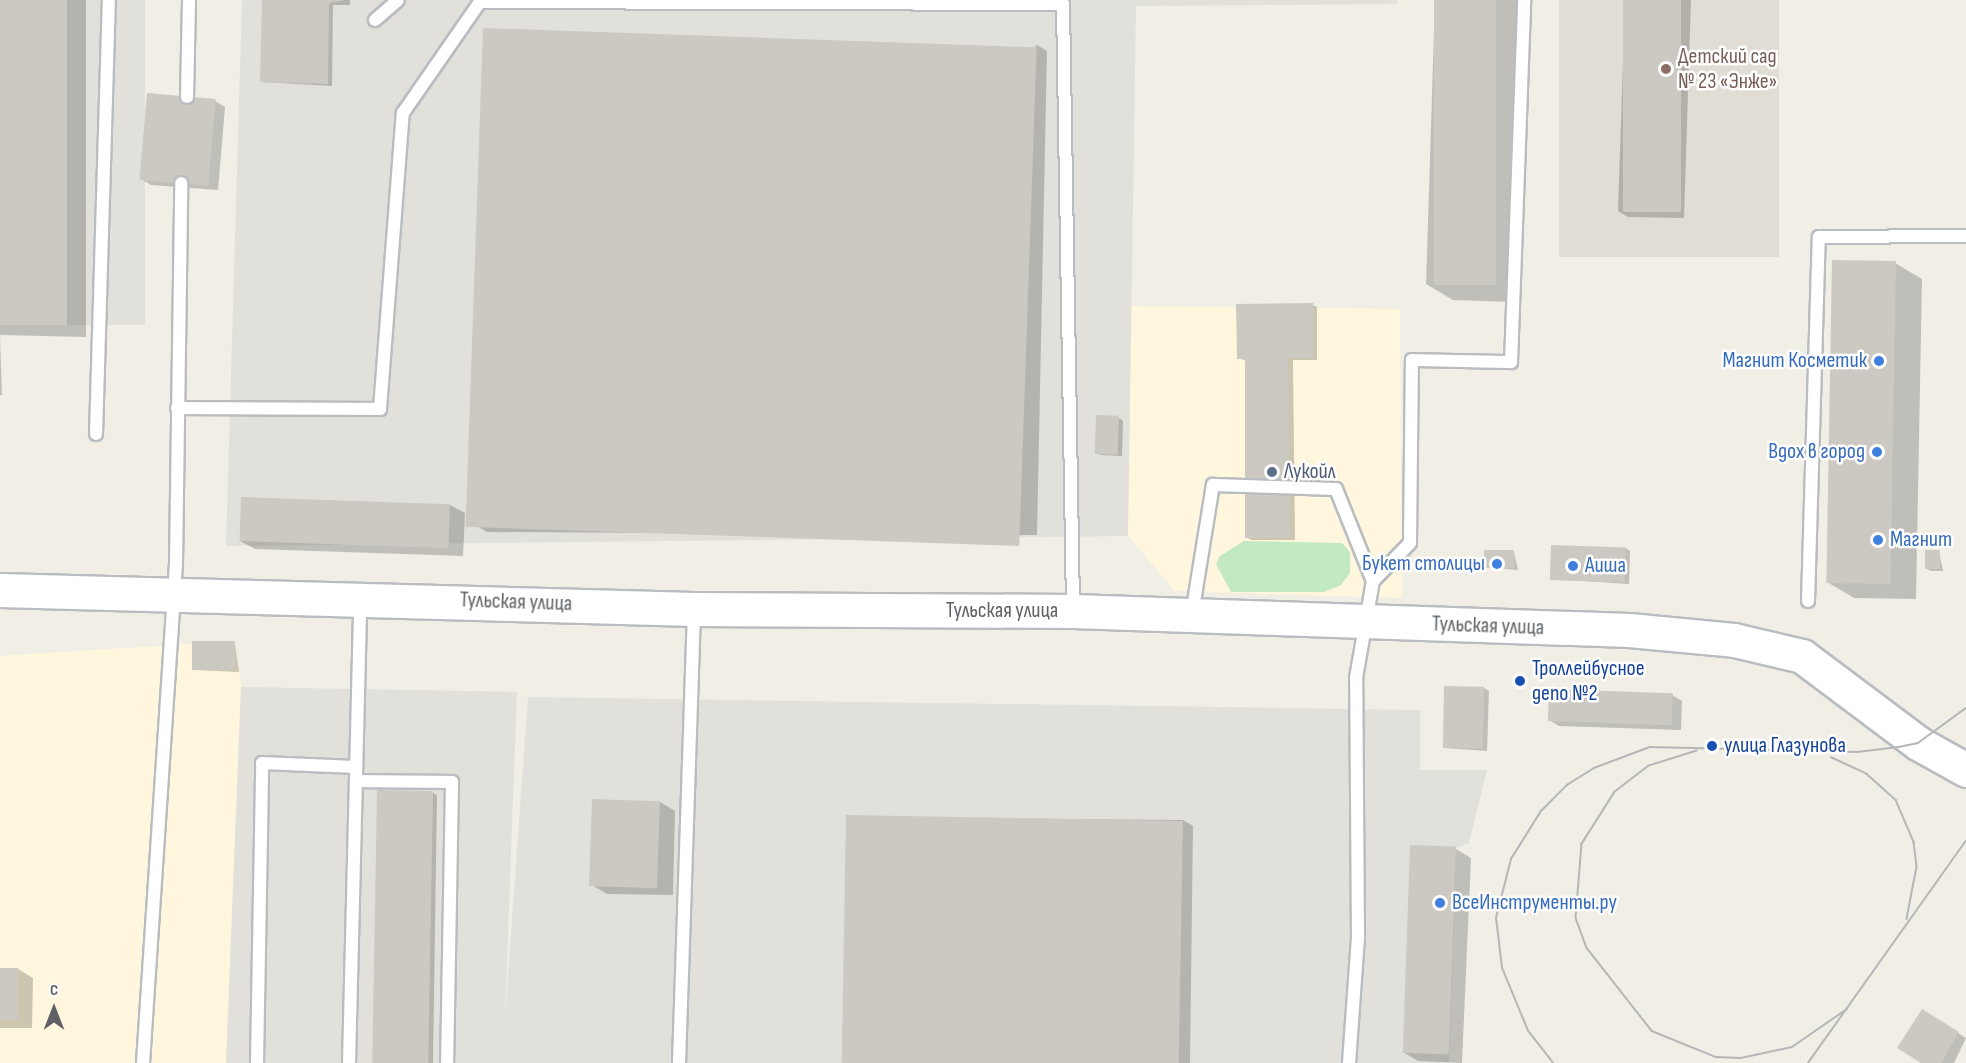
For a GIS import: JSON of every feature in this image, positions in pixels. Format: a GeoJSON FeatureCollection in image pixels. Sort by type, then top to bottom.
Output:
{"type":"FeatureCollection","features":[{"type":"Feature","properties":{"kind":"main road","name":"Тульская улица"},"geometry":{"type":"LineString","coordinates":[[0,590],[360,598],[694,609],[1073,611],[1191,618],[1369,621],[1629,630],[1776,648],[1802,656],[1918,743],[1966,770]]}},
{"type":"Feature","properties":{"kind":"lane"},"geometry":{"type":"LineString","coordinates":[[96,434],[109,0]]}},
{"type":"Feature","properties":{"kind":"lane"},"geometry":{"type":"LineString","coordinates":[[187,97],[189,0]]}},
{"type":"Feature","properties":{"kind":"lane"},"geometry":{"type":"LineString","coordinates":[[375,20],[398,0]]}},
{"type":"Feature","properties":{"kind":"lane"},"geometry":{"type":"LineString","coordinates":[[1373,581],[1410,543],[1412,360],[1511,362],[1524,0]]}},
{"type":"Feature","properties":{"kind":"lane"},"geometry":{"type":"LineString","coordinates":[[177,408],[380,409],[403,112],[480,2],[1063,4],[1073,611]]}},
{"type":"Feature","properties":{"kind":"lane"},"geometry":{"type":"LineString","coordinates":[[143,1063],[172,593],[181,183]]}},
{"type":"Feature","properties":{"kind":"lane"},"geometry":{"type":"LineString","coordinates":[[1808,601],[1819,237],[1966,236]]}},
{"type":"Feature","properties":{"kind":"lane"},"geometry":{"type":"LineString","coordinates":[[1191,618],[1213,485],[1336,489],[1373,581],[1369,621],[1354,710],[1358,938],[1349,1063]]}},
{"type":"Feature","properties":{"kind":"lane"},"geometry":{"type":"LineString","coordinates":[[349,1063],[360,598]]}},
{"type":"Feature","properties":{"kind":"lane"},"geometry":{"type":"LineString","coordinates":[[680,1063],[694,609]]}},
{"type":"Feature","properties":{"kind":"lane"},"geometry":{"type":"LineString","coordinates":[[257,1063],[262,763],[356,767]]}},
{"type":"Feature","properties":{"kind":"lane"},"geometry":{"type":"LineString","coordinates":[[356,781],[452,782],[447,1063]]}},
{"type":"Feature","properties":{"kind":"shaded area"},"geometry":{"type":"Polygon","coordinates":[[[0,0],[145,0],[145,325],[0,325],[0,0]]]}},
{"type":"Feature","properties":{"kind":"shaded area"},"geometry":{"type":"Polygon","coordinates":[[[242,0],[1397,0],[1397,4],[1136,6],[1128,536],[226,546],[242,0]]]}},
{"type":"Feature","properties":{"kind":"shaded area","name":"Детский сад № 23 «Энже»"},"geometry":{"type":"Polygon","coordinates":[[[1559,0],[1779,0],[1779,257],[1559,257],[1559,0]]]}},
{"type":"Feature","properties":{"kind":"shaded area"},"geometry":{"type":"Polygon","coordinates":[[[1130,306],[1400,309],[1402,598],[1175,591],[1128,536],[1130,306]]]}},
{"type":"Feature","properties":{"kind":"shaded area"},"geometry":{"type":"Polygon","coordinates":[[[235,641],[241,687],[226,1063],[0,1063],[0,656],[235,641]]]}},
{"type":"Feature","properties":{"kind":"shaded area"},"geometry":{"type":"Polygon","coordinates":[[[241,687],[517,692],[505,1017],[528,697],[1420,710],[1420,770],[1487,770],[1469,843],[1456,848],[1449,1063],[226,1063],[241,687]]]}},
{"type":"Feature","properties":{"kind":"green space"},"geometry":{"type":"Polygon","coordinates":[[[1244,541],[1342,543],[1350,552],[1350,573],[1341,585],[1324,592],[1231,592],[1216,564],[1220,556],[1244,541]]]}},
{"type":"Feature","properties":{"kind":"building"},"geometry":{"type":"Polygon","coordinates":[[[0,0],[67,0],[67,325],[0,325],[0,0]]]}},
{"type":"Feature","properties":{"kind":"building"},"geometry":{"type":"Polygon","coordinates":[[[262,0],[345,0],[329,3],[328,84],[260,82],[262,0]]]}},
{"type":"Feature","properties":{"kind":"building"},"geometry":{"type":"Polygon","coordinates":[[[1434,0],[1496,0],[1496,285],[1434,285],[1434,0]]]}},
{"type":"Feature","properties":{"kind":"building"},"geometry":{"type":"Polygon","coordinates":[[[1623,0],[1681,0],[1681,212],[1623,212],[1623,0]]]}},
{"type":"Feature","properties":{"kind":"building"},"geometry":{"type":"Polygon","coordinates":[[[483,28],[1037,47],[1019,546],[466,527],[483,28]]]}},
{"type":"Feature","properties":{"kind":"building"},"geometry":{"type":"Polygon","coordinates":[[[147,93],[216,99],[208,186],[139,180],[147,93]]]}},
{"type":"Feature","properties":{"kind":"building"},"geometry":{"type":"Polygon","coordinates":[[[1832,260],[1896,261],[1890,584],[1826,583],[1832,260]]]}},
{"type":"Feature","properties":{"kind":"building"},"geometry":{"type":"Polygon","coordinates":[[[1313,303],[1313,358],[1288,358],[1290,538],[1245,538],[1245,359],[1237,359],[1236,304],[1313,303]]]}},
{"type":"Feature","properties":{"kind":"building"},"geometry":{"type":"Polygon","coordinates":[[[1096,415],[1119,416],[1118,455],[1095,454],[1096,415]]]}},
{"type":"Feature","properties":{"kind":"building"},"geometry":{"type":"Polygon","coordinates":[[[241,497],[450,504],[448,548],[239,541],[241,497]]]}},
{"type":"Feature","properties":{"kind":"building"},"geometry":{"type":"Polygon","coordinates":[[[1551,545],[1626,548],[1625,583],[1550,580],[1551,545]]]}},
{"type":"Feature","properties":{"kind":"building"},"geometry":{"type":"Polygon","coordinates":[[[1484,550],[1514,550],[1514,568],[1484,568],[1484,550]]]}},
{"type":"Feature","properties":{"kind":"building"},"geometry":{"type":"Polygon","coordinates":[[[1925,550],[1940,550],[1940,569],[1925,569],[1925,550]]]}},
{"type":"Feature","properties":{"kind":"building"},"geometry":{"type":"Polygon","coordinates":[[[192,641],[235,641],[235,670],[192,670],[192,641]]]}},
{"type":"Feature","properties":{"kind":"building"},"geometry":{"type":"Polygon","coordinates":[[[1444,686],[1484,687],[1483,749],[1443,748],[1444,686]]]}},
{"type":"Feature","properties":{"kind":"building"},"geometry":{"type":"Polygon","coordinates":[[[1549,689],[1673,693],[1672,725],[1548,721],[1549,689]]]}},
{"type":"Feature","properties":{"kind":"building"},"geometry":{"type":"Polygon","coordinates":[[[377,790],[433,791],[428,1063],[372,1063],[377,790]]]}},
{"type":"Feature","properties":{"kind":"building"},"geometry":{"type":"Polygon","coordinates":[[[592,799],[660,801],[657,888],[589,886],[592,799]]]}},
{"type":"Feature","properties":{"kind":"building"},"geometry":{"type":"Polygon","coordinates":[[[846,815],[1183,821],[1179,1063],[842,1063],[846,815]]]}},
{"type":"Feature","properties":{"kind":"building"},"geometry":{"type":"Polygon","coordinates":[[[1410,845],[1456,847],[1449,1054],[1403,1053],[1410,845]]]}},
{"type":"Feature","properties":{"kind":"building"},"geometry":{"type":"Polygon","coordinates":[[[0,968],[18,968],[18,1020],[0,1020],[0,968]]]}},
{"type":"Feature","properties":{"kind":"building"},"geometry":{"type":"Polygon","coordinates":[[[1922,1009],[1959,1032],[1941,1063],[1921,1063],[1897,1048],[1922,1009]]]}},
{"type":"Feature","properties":{"kind":"tram line"},"geometry":{"type":"LineString","coordinates":[[1553,1063],[1528,1031],[1502,968],[1496,918],[1511,859],[1541,811],[1567,785],[1594,768],[1650,747],[1857,752],[1899,747],[1918,743],[1966,708]]}},
{"type":"Feature","properties":{"kind":"tram line"},"geometry":{"type":"LineString","coordinates":[[1697,751],[1649,766],[1615,792],[1582,844],[1576,918],[1587,948],[1652,1031],[1716,1057],[1741,1058],[1792,1047],[1847,1009]]}},
{"type":"Feature","properties":{"kind":"tram line"},"geometry":{"type":"LineString","coordinates":[[1831,757],[1867,774],[1896,800],[1914,842],[1917,867],[1907,919]]}},
{"type":"Feature","properties":{"kind":"tram line"},"geometry":{"type":"LineString","coordinates":[[1808,1063],[1966,841]]}},
{"type":"Feature","properties":{"kind":"place","name":"Детский сад № 23 «Энже»"},"geometry":{"type":"Point","coordinates":[1666,69]}},
{"type":"Feature","properties":{"kind":"place","name":"Магнит Косметик"},"geometry":{"type":"Point","coordinates":[1879,361]}},
{"type":"Feature","properties":{"kind":"place","name":"Вдох в город"},"geometry":{"type":"Point","coordinates":[1877,452]}},
{"type":"Feature","properties":{"kind":"place","name":"Лукойл"},"geometry":{"type":"Point","coordinates":[1272,472]}},
{"type":"Feature","properties":{"kind":"place","name":"Магнит"},"geometry":{"type":"Point","coordinates":[1878,540]}},
{"type":"Feature","properties":{"kind":"place","name":"Букет столицы"},"geometry":{"type":"Point","coordinates":[1497,564]}},
{"type":"Feature","properties":{"kind":"place","name":"Аиша"},"geometry":{"type":"Point","coordinates":[1573,566]}},
{"type":"Feature","properties":{"kind":"place","name":"Троллейбусное депо №2"},"geometry":{"type":"Point","coordinates":[1520,681]}},
{"type":"Feature","properties":{"kind":"place","name":"улица Глазунова"},"geometry":{"type":"Point","coordinates":[1712,746]}},
{"type":"Feature","properties":{"kind":"place","name":"ВсеИнструменты.ру"},"geometry":{"type":"Point","coordinates":[1440,903]}}]}
